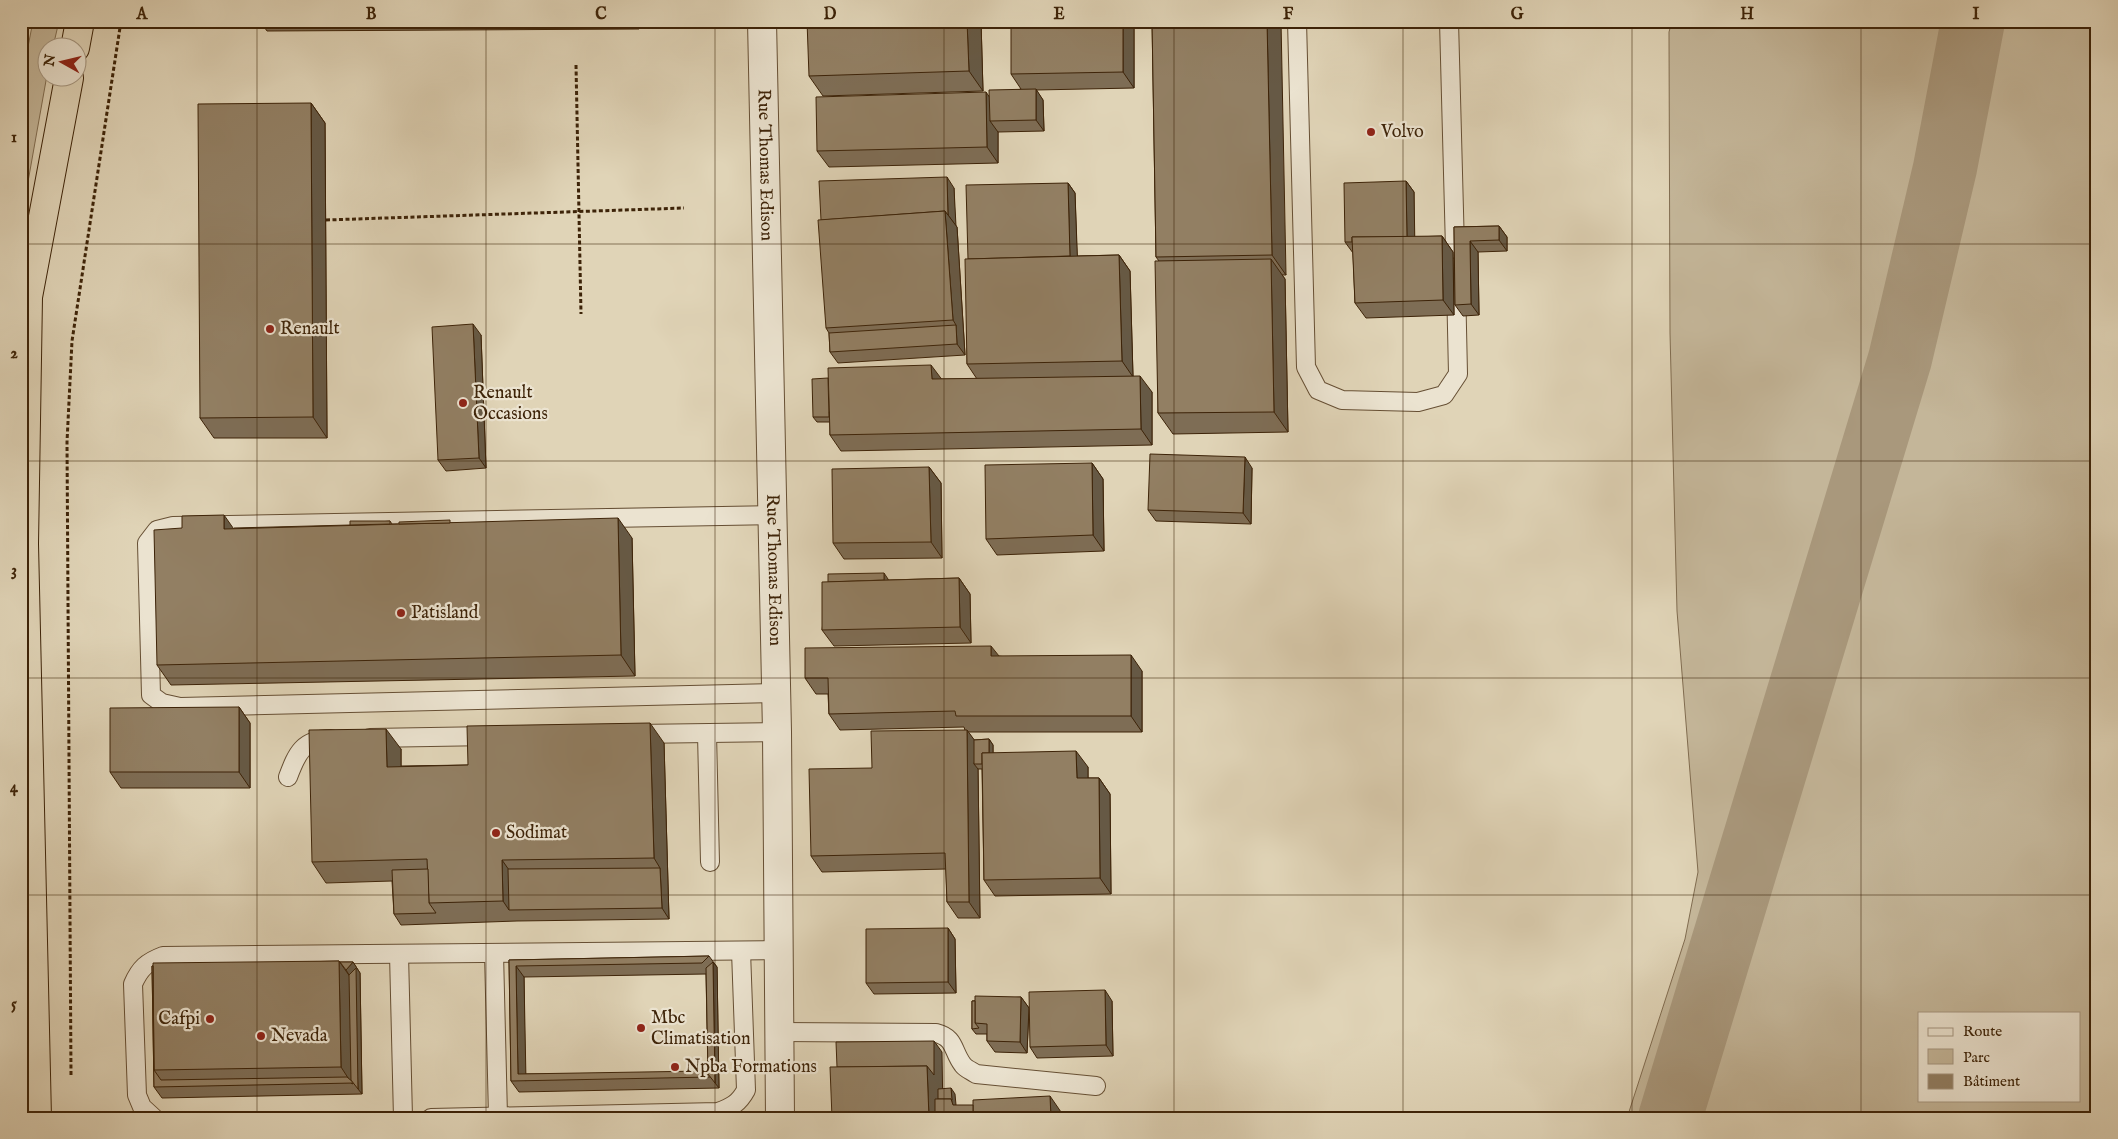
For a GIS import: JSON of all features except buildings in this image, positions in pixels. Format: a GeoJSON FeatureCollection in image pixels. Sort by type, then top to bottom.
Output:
{"type":"FeatureCollection","features":[{"type":"Feature","properties":{"kind":"highway"},"geometry":{"type":"LineString","coordinates":[[77,38],[80,21]]}},
{"type":"Feature","properties":{"kind":"highway"},"geometry":{"type":"LineString","coordinates":[[37,1118],[24,544],[28,297],[67,88]]}},
{"type":"Feature","properties":{"kind":"street","name":"Rue Thomas Edison"},"geometry":{"type":"LineString","coordinates":[[762,21],[777,732],[780,1118]]}},
{"type":"Feature","properties":{"kind":"lane"},"geometry":{"type":"LineString","coordinates":[[1297,21],[1306,367],[1318,390],[1342,400],[1418,402],[1444,395],[1458,374],[1449,21]]}},
{"type":"Feature","properties":{"kind":"lane"},"geometry":{"type":"LineString","coordinates":[[773,515],[173,526],[157,530],[147,543],[151,695],[162,703],[180,707],[776,693]]}},
{"type":"Feature","properties":{"kind":"lane"},"geometry":{"type":"LineString","coordinates":[[619,735],[777,732]]}},
{"type":"Feature","properties":{"kind":"lane"},"geometry":{"type":"LineString","coordinates":[[707,734],[710,862]]}},
{"type":"Feature","properties":{"kind":"lane"},"geometry":{"type":"LineString","coordinates":[[288,777],[296,755],[316,739],[512,736]]}},
{"type":"Feature","properties":{"kind":"lane"},"geometry":{"type":"LineString","coordinates":[[154,1118],[142,1107],[137,1095],[133,984],[139,970],[148,962],[163,956],[780,950]]}},
{"type":"Feature","properties":{"kind":"lane"},"geometry":{"type":"LineString","coordinates":[[431,1118],[718,1112],[740,1102],[746,1090],[741,951]]}},
{"type":"Feature","properties":{"kind":"lane"},"geometry":{"type":"LineString","coordinates":[[494,953],[498,1116]]}},
{"type":"Feature","properties":{"kind":"lane"},"geometry":{"type":"LineString","coordinates":[[399,954],[403,1118]]}},
{"type":"Feature","properties":{"kind":"lane"},"geometry":{"type":"LineString","coordinates":[[780,1032],[936,1033],[946,1036],[953,1044],[964,1067],[976,1074],[1096,1086]]}},
{"type":"Feature","properties":{"kind":"path"},"geometry":{"type":"LineString","coordinates":[[71,1078],[68,442],[72,350],[121,21]]}},
{"type":"Feature","properties":{"kind":"path"},"geometry":{"type":"LineString","coordinates":[[576,65],[581,314]]}},
{"type":"Feature","properties":{"kind":"path"},"geometry":{"type":"LineString","coordinates":[[326,220],[580,213],[684,208]]}},
{"type":"Feature","properties":{"kind":"green space"},"geometry":{"type":"Polygon","coordinates":[[[33,21],[59,21],[55,38],[38,38],[38,88],[45,88],[21,221],[21,83],[33,21]]]}},
{"type":"Feature","properties":{"kind":"green space"},"geometry":{"type":"Polygon","coordinates":[[[1672,21],[2097,21],[2097,1118],[1627,1118],[1685,939],[1698,872],[1677,611],[1670,333],[1669,32],[1672,21]]]}},
{"type":"Feature","properties":{"kind":"waterway"},"geometry":{"type":"LineString","coordinates":[[1670,1118],[1900,359],[1945,168],[1973,21]]}},
{"type":"Feature","properties":{"kind":"place","name":"Volvo"},"geometry":{"type":"Point","coordinates":[1371,132]}},
{"type":"Feature","properties":{"kind":"place","name":"Renault"},"geometry":{"type":"Point","coordinates":[270,329]}},
{"type":"Feature","properties":{"kind":"place","name":"Renault Occasions"},"geometry":{"type":"Point","coordinates":[463,403]}},
{"type":"Feature","properties":{"kind":"place","name":"Patisland"},"geometry":{"type":"Point","coordinates":[401,613]}},
{"type":"Feature","properties":{"kind":"place","name":"Sodimat"},"geometry":{"type":"Point","coordinates":[496,833]}},
{"type":"Feature","properties":{"kind":"place","name":"Cafpi"},"geometry":{"type":"Point","coordinates":[210,1019]}},
{"type":"Feature","properties":{"kind":"place","name":"Mbc Climatisation"},"geometry":{"type":"Point","coordinates":[641,1028]}},
{"type":"Feature","properties":{"kind":"place","name":"Nevada"},"geometry":{"type":"Point","coordinates":[261,1036]}},
{"type":"Feature","properties":{"kind":"place","name":"Npba Formations"},"geometry":{"type":"Point","coordinates":[675,1067]}}]}
